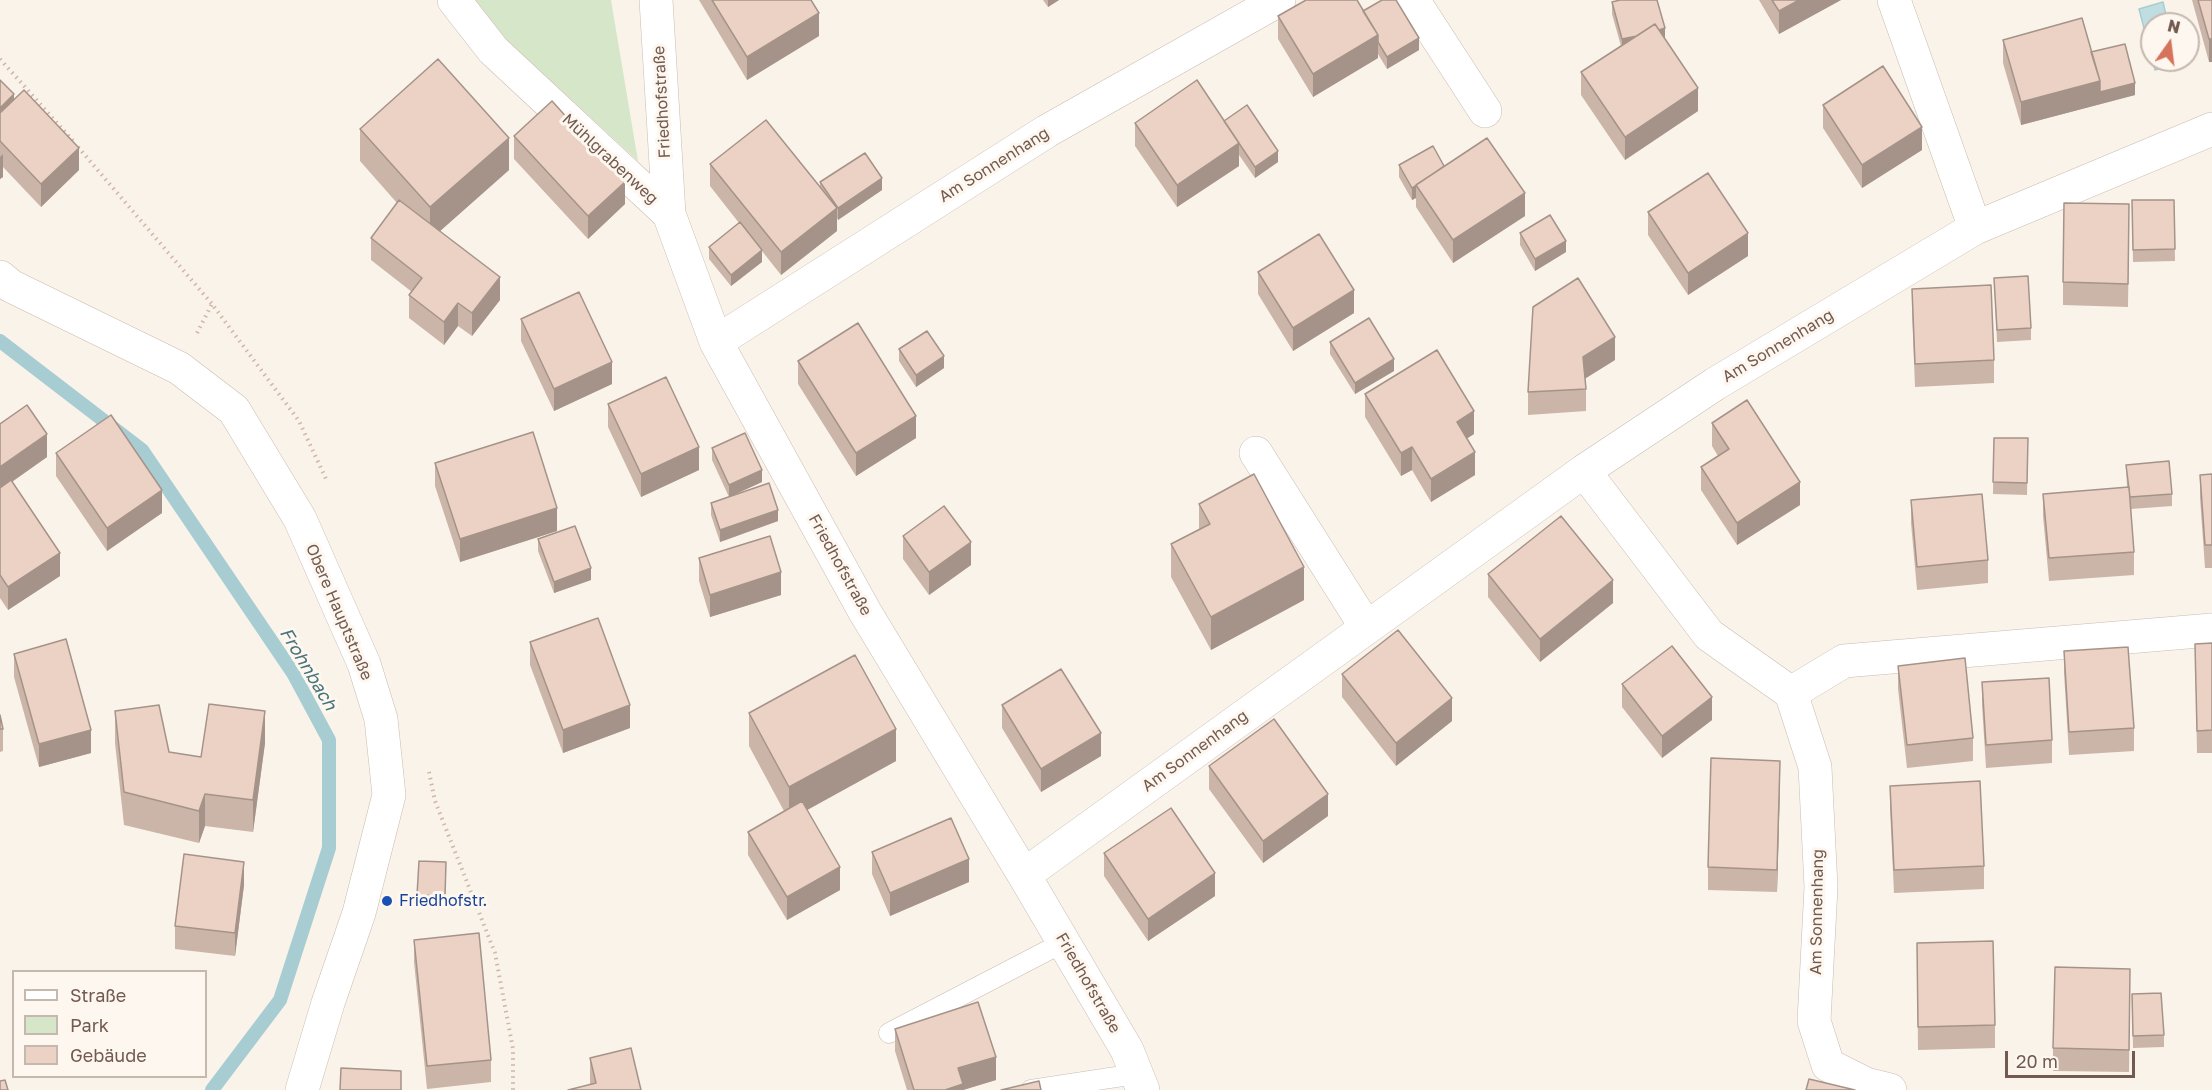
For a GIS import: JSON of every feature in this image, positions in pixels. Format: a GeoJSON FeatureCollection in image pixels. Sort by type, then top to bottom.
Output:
{"type":"FeatureCollection","features":[{"type":"Feature","properties":{"kind":"street","name":"Mühlgrabenweg"},"geometry":{"type":"LineString","coordinates":[[454,0],[493,50],[669,214]]}},
{"type":"Feature","properties":{"kind":"street","name":"Friedhofstraße"},"geometry":{"type":"LineString","coordinates":[[656,0],[669,214],[716,342],[865,612],[1064,942],[1127,1050],[1140,1082]]}},
{"type":"Feature","properties":{"kind":"street","name":"Am Sonnenhang"},"geometry":{"type":"LineString","coordinates":[[716,342],[1047,131],[1279,0]]}},
{"type":"Feature","properties":{"kind":"street"},"geometry":{"type":"LineString","coordinates":[[1413,0],[1485,111]]}},
{"type":"Feature","properties":{"kind":"street"},"geometry":{"type":"LineString","coordinates":[[1894,0],[1975,228]]}},
{"type":"Feature","properties":{"kind":"street","name":"Am Sonnenhang"},"geometry":{"type":"LineString","coordinates":[[1024,875],[1584,471],[1715,384],[1975,228],[2212,129]]}},
{"type":"Feature","properties":{"kind":"street","name":"Obere Hauptstraße"},"geometry":{"type":"LineString","coordinates":[[0,278],[11,286],[179,368],[234,410],[300,519],[364,664],[381,719],[389,795],[359,913],[328,1003],[302,1090]]}},
{"type":"Feature","properties":{"kind":"street"},"geometry":{"type":"LineString","coordinates":[[1256,453],[1366,627]]}},
{"type":"Feature","properties":{"kind":"street"},"geometry":{"type":"LineString","coordinates":[[1584,471],[1709,635],[1791,693],[1844,661],[2212,630]]}},
{"type":"Feature","properties":{"kind":"street","name":"Am Sonnenhang"},"geometry":{"type":"LineString","coordinates":[[1791,693],[1815,767],[1821,887],[1814,1021],[1828,1065],[1866,1084],[1890,1090]]}},
{"type":"Feature","properties":{"kind":"lane"},"geometry":{"type":"LineString","coordinates":[[889,1033],[1064,942]]}},
{"type":"Feature","properties":{"kind":"lane"},"geometry":{"type":"LineString","coordinates":[[1031,1090],[1140,1082]]}},
{"type":"Feature","properties":{"kind":"path"},"geometry":{"type":"LineString","coordinates":[[435,801],[495,952],[513,1049],[513,1090]]}},
{"type":"Feature","properties":{"kind":"green space"},"geometry":{"type":"Polygon","coordinates":[[[471,0],[611,0],[638,161],[490,25],[471,0]]]}},
{"type":"Feature","properties":{"kind":"water"},"geometry":{"type":"Polygon","coordinates":[[[2163,2],[2165,12],[2140,13],[2139,9],[2163,2]]]}},
{"type":"Feature","properties":{"kind":"building"},"geometry":{"type":"Polygon","coordinates":[[[712,0],[811,0],[819,13],[747,57],[712,0]]]}},
{"type":"Feature","properties":{"kind":"building"},"geometry":{"type":"Polygon","coordinates":[[[1306,0],[1357,0],[1378,35],[1313,74],[1278,16],[1306,0]]]}},
{"type":"Feature","properties":{"kind":"building"},"geometry":{"type":"Polygon","coordinates":[[[1382,0],[1396,0],[1419,38],[1387,57],[1378,42],[1378,35],[1363,11],[1382,0]]]}},
{"type":"Feature","properties":{"kind":"building"},"geometry":{"type":"Polygon","coordinates":[[[1657,0],[1665,28],[1659,30],[1655,24],[1637,36],[1622,39],[1612,2],[1657,0]]]}},
{"type":"Feature","properties":{"kind":"building"},"geometry":{"type":"Polygon","coordinates":[[[1772,0],[1799,0],[1779,11],[1772,0]]]}},
{"type":"Feature","properties":{"kind":"building"},"geometry":{"type":"Polygon","coordinates":[[[2198,0],[2212,0],[2212,39],[2209,39],[2198,0]]]}},
{"type":"Feature","properties":{"kind":"building"},"geometry":{"type":"Polygon","coordinates":[[[2082,18],[2100,81],[2021,102],[2003,40],[2082,18]]]}},
{"type":"Feature","properties":{"kind":"building"},"geometry":{"type":"Polygon","coordinates":[[[1655,24],[1698,88],[1625,137],[1581,72],[1655,24]]]}},
{"type":"Feature","properties":{"kind":"building"},"geometry":{"type":"Polygon","coordinates":[[[2125,44],[2135,83],[2100,92],[2100,81],[2091,52],[2125,44]]]}},
{"type":"Feature","properties":{"kind":"building"},"geometry":{"type":"Polygon","coordinates":[[[438,59],[509,138],[430,207],[360,129],[438,59]]]}},
{"type":"Feature","properties":{"kind":"building"},"geometry":{"type":"Polygon","coordinates":[[[1883,66],[1922,127],[1862,165],[1823,105],[1883,66]]]}},
{"type":"Feature","properties":{"kind":"building"},"geometry":{"type":"Polygon","coordinates":[[[0,80],[14,94],[0,108],[0,80]]]}},
{"type":"Feature","properties":{"kind":"building"},"geometry":{"type":"Polygon","coordinates":[[[1197,80],[1239,143],[1177,185],[1135,123],[1197,80]]]}},
{"type":"Feature","properties":{"kind":"building"},"geometry":{"type":"Polygon","coordinates":[[[24,90],[79,148],[41,184],[0,141],[0,113],[24,90]]]}},
{"type":"Feature","properties":{"kind":"building"},"geometry":{"type":"Polygon","coordinates":[[[552,101],[625,182],[588,216],[514,136],[552,101]]]}},
{"type":"Feature","properties":{"kind":"building"},"geometry":{"type":"Polygon","coordinates":[[[1247,105],[1278,151],[1255,167],[1224,121],[1247,105]]]}},
{"type":"Feature","properties":{"kind":"building"},"geometry":{"type":"Polygon","coordinates":[[[766,120],[837,208],[781,252],[710,164],[766,120]]]}},
{"type":"Feature","properties":{"kind":"building"},"geometry":{"type":"Polygon","coordinates":[[[1487,138],[1525,193],[1453,240],[1416,185],[1487,138]]]}},
{"type":"Feature","properties":{"kind":"building"},"geometry":{"type":"Polygon","coordinates":[[[1433,146],[1444,166],[1412,188],[1399,165],[1433,146]]]}},
{"type":"Feature","properties":{"kind":"building"},"geometry":{"type":"Polygon","coordinates":[[[865,153],[882,178],[838,208],[820,182],[865,153]]]}},
{"type":"Feature","properties":{"kind":"building"},"geometry":{"type":"Polygon","coordinates":[[[1708,173],[1748,233],[1688,273],[1648,212],[1708,173]]]}},
{"type":"Feature","properties":{"kind":"building"},"geometry":{"type":"Polygon","coordinates":[[[399,200],[500,277],[472,313],[458,303],[444,322],[409,295],[422,278],[371,238],[399,200]]]}},
{"type":"Feature","properties":{"kind":"building"},"geometry":{"type":"Polygon","coordinates":[[[2132,200],[2174,200],[2175,249],[2133,250],[2132,200]]]}},
{"type":"Feature","properties":{"kind":"building"},"geometry":{"type":"Polygon","coordinates":[[[2064,203],[2129,204],[2128,284],[2063,282],[2064,203]]]}},
{"type":"Feature","properties":{"kind":"building"},"geometry":{"type":"Polygon","coordinates":[[[1550,215],[1566,241],[1535,259],[1520,233],[1550,215]]]}},
{"type":"Feature","properties":{"kind":"building"},"geometry":{"type":"Polygon","coordinates":[[[740,222],[762,250],[731,275],[709,247],[740,222]]]}},
{"type":"Feature","properties":{"kind":"building"},"geometry":{"type":"Polygon","coordinates":[[[1319,234],[1354,290],[1293,328],[1258,272],[1319,234]]]}},
{"type":"Feature","properties":{"kind":"building"},"geometry":{"type":"Polygon","coordinates":[[[2028,276],[2031,328],[1997,330],[1994,278],[2028,276]]]}},
{"type":"Feature","properties":{"kind":"building"},"geometry":{"type":"Polygon","coordinates":[[[1578,278],[1615,337],[1583,357],[1586,389],[1528,392],[1533,307],[1578,278]]]}},
{"type":"Feature","properties":{"kind":"building"},"geometry":{"type":"Polygon","coordinates":[[[1991,285],[1994,360],[1915,364],[1912,289],[1991,285]]]}},
{"type":"Feature","properties":{"kind":"building"},"geometry":{"type":"Polygon","coordinates":[[[579,292],[612,362],[554,389],[521,319],[579,292]]]}},
{"type":"Feature","properties":{"kind":"building"},"geometry":{"type":"Polygon","coordinates":[[[1369,318],[1394,359],[1355,383],[1330,342],[1369,318]]]}},
{"type":"Feature","properties":{"kind":"building"},"geometry":{"type":"Polygon","coordinates":[[[858,323],[916,416],[856,453],[798,361],[858,323]]]}},
{"type":"Feature","properties":{"kind":"building"},"geometry":{"type":"Polygon","coordinates":[[[927,331],[944,356],[916,375],[899,349],[927,331]]]}},
{"type":"Feature","properties":{"kind":"building"},"geometry":{"type":"Polygon","coordinates":[[[1437,350],[1474,411],[1457,422],[1475,452],[1431,479],[1412,447],[1401,453],[1365,394],[1437,350]]]}},
{"type":"Feature","properties":{"kind":"building"},"geometry":{"type":"Polygon","coordinates":[[[666,377],[699,447],[641,474],[608,404],[666,377]]]}},
{"type":"Feature","properties":{"kind":"building"},"geometry":{"type":"Polygon","coordinates":[[[1747,400],[1800,482],[1737,523],[1701,467],[1729,449],[1712,423],[1747,400]]]}},
{"type":"Feature","properties":{"kind":"building"},"geometry":{"type":"Polygon","coordinates":[[[27,405],[47,434],[0,467],[0,424],[27,405]]]}},
{"type":"Feature","properties":{"kind":"building"},"geometry":{"type":"Polygon","coordinates":[[[111,415],[162,490],[107,528],[56,453],[111,415]]]}},
{"type":"Feature","properties":{"kind":"building"},"geometry":{"type":"Polygon","coordinates":[[[533,432],[557,508],[460,539],[435,463],[533,432]]]}},
{"type":"Feature","properties":{"kind":"building"},"geometry":{"type":"Polygon","coordinates":[[[745,433],[762,470],[729,485],[712,448],[745,433]]]}},
{"type":"Feature","properties":{"kind":"building"},"geometry":{"type":"Polygon","coordinates":[[[1994,438],[2028,438],[2027,483],[1993,482],[1994,438]]]}},
{"type":"Feature","properties":{"kind":"building"},"geometry":{"type":"Polygon","coordinates":[[[2169,461],[2172,494],[2130,497],[2126,465],[2169,461]]]}},
{"type":"Feature","properties":{"kind":"building"},"geometry":{"type":"Polygon","coordinates":[[[1254,474],[1304,567],[1211,617],[1171,544],[1210,524],[1199,504],[1254,474]]]}},
{"type":"Feature","properties":{"kind":"building"},"geometry":{"type":"Polygon","coordinates":[[[2212,474],[2212,545],[2205,545],[2200,475],[2212,474]]]}},
{"type":"Feature","properties":{"kind":"building"},"geometry":{"type":"Polygon","coordinates":[[[11,480],[60,553],[8,587],[0,575],[0,488],[11,480]]]}},
{"type":"Feature","properties":{"kind":"building"},"geometry":{"type":"Polygon","coordinates":[[[769,483],[778,510],[720,530],[711,503],[769,483]]]}},
{"type":"Feature","properties":{"kind":"building"},"geometry":{"type":"Polygon","coordinates":[[[2129,487],[2134,552],[2049,558],[2043,494],[2129,487]]]}},
{"type":"Feature","properties":{"kind":"building"},"geometry":{"type":"Polygon","coordinates":[[[1982,494],[1988,560],[1917,567],[1911,500],[1982,494]]]}},
{"type":"Feature","properties":{"kind":"building"},"geometry":{"type":"Polygon","coordinates":[[[944,506],[971,542],[929,572],[903,536],[944,506]]]}},
{"type":"Feature","properties":{"kind":"building"},"geometry":{"type":"Polygon","coordinates":[[[1561,516],[1613,580],[1540,639],[1488,574],[1561,516]]]}},
{"type":"Feature","properties":{"kind":"building"},"geometry":{"type":"Polygon","coordinates":[[[575,526],[591,568],[554,582],[538,539],[575,526]]]}},
{"type":"Feature","properties":{"kind":"building"},"geometry":{"type":"Polygon","coordinates":[[[770,536],[781,572],[710,595],[699,558],[770,536]]]}},
{"type":"Feature","properties":{"kind":"building"},"geometry":{"type":"Polygon","coordinates":[[[598,618],[630,705],[563,730],[530,642],[598,618]]]}},
{"type":"Feature","properties":{"kind":"building"},"geometry":{"type":"Polygon","coordinates":[[[1398,630],[1452,698],[1396,743],[1342,674],[1398,630]]]}},
{"type":"Feature","properties":{"kind":"building"},"geometry":{"type":"Polygon","coordinates":[[[66,639],[91,730],[39,744],[14,654],[66,639]]]}},
{"type":"Feature","properties":{"kind":"building"},"geometry":{"type":"Polygon","coordinates":[[[2212,643],[2212,730],[2197,731],[2195,644],[2212,643]]]}},
{"type":"Feature","properties":{"kind":"building"},"geometry":{"type":"Polygon","coordinates":[[[1672,646],[1712,697],[1662,736],[1622,684],[1672,646]]]}},
{"type":"Feature","properties":{"kind":"building"},"geometry":{"type":"Polygon","coordinates":[[[2128,647],[2134,728],[2069,732],[2064,651],[2128,647]]]}},
{"type":"Feature","properties":{"kind":"building"},"geometry":{"type":"Polygon","coordinates":[[[855,655],[896,729],[789,787],[749,713],[855,655]]]}},
{"type":"Feature","properties":{"kind":"building"},"geometry":{"type":"Polygon","coordinates":[[[1965,658],[1973,738],[1907,745],[1898,666],[1965,658]]]}},
{"type":"Feature","properties":{"kind":"building"},"geometry":{"type":"Polygon","coordinates":[[[1061,669],[1101,733],[1041,769],[1002,705],[1061,669]]]}},
{"type":"Feature","properties":{"kind":"building"},"geometry":{"type":"Polygon","coordinates":[[[2049,678],[2052,740],[1986,745],[1982,682],[2049,678]]]}},
{"type":"Feature","properties":{"kind":"building"},"geometry":{"type":"Polygon","coordinates":[[[209,704],[265,711],[253,800],[205,794],[199,811],[124,792],[115,711],[159,705],[169,752],[201,757],[209,704]]]}},
{"type":"Feature","properties":{"kind":"building"},"geometry":{"type":"Polygon","coordinates":[[[1274,719],[1328,794],[1263,841],[1209,766],[1274,719]]]}},
{"type":"Feature","properties":{"kind":"building"},"geometry":{"type":"Polygon","coordinates":[[[1711,758],[1780,761],[1777,870],[1708,867],[1711,758]]]}},
{"type":"Feature","properties":{"kind":"building"},"geometry":{"type":"Polygon","coordinates":[[[1980,781],[1984,866],[1894,870],[1890,786],[1980,781]]]}},
{"type":"Feature","properties":{"kind":"building"},"geometry":{"type":"Polygon","coordinates":[[[802,801],[840,867],[787,897],[748,832],[802,801]]]}},
{"type":"Feature","properties":{"kind":"building"},"geometry":{"type":"Polygon","coordinates":[[[1171,808],[1215,873],[1148,919],[1104,853],[1171,808]]]}},
{"type":"Feature","properties":{"kind":"building"},"geometry":{"type":"Polygon","coordinates":[[[951,818],[969,859],[890,893],[872,852],[951,818]]]}},
{"type":"Feature","properties":{"kind":"building"},"geometry":{"type":"Polygon","coordinates":[[[184,854],[244,862],[235,933],[175,926],[184,854]]]}},
{"type":"Feature","properties":{"kind":"building"},"geometry":{"type":"Polygon","coordinates":[[[419,861],[446,862],[445,896],[417,895],[419,861]]]}},
{"type":"Feature","properties":{"kind":"building"},"geometry":{"type":"Polygon","coordinates":[[[479,933],[491,1060],[427,1066],[414,940],[479,933]]]}},
{"type":"Feature","properties":{"kind":"building"},"geometry":{"type":"Polygon","coordinates":[[[1993,941],[1995,1025],[1918,1027],[1917,943],[1993,941]]]}},
{"type":"Feature","properties":{"kind":"building"},"geometry":{"type":"Polygon","coordinates":[[[2055,967],[2130,969],[2129,1050],[2053,1048],[2055,967]]]}},
{"type":"Feature","properties":{"kind":"building"},"geometry":{"type":"Polygon","coordinates":[[[2161,993],[2164,1035],[2133,1036],[2132,994],[2161,993]]]}},
{"type":"Feature","properties":{"kind":"building"},"geometry":{"type":"Polygon","coordinates":[[[978,1002],[996,1057],[958,1068],[963,1084],[945,1090],[914,1090],[895,1029],[978,1002]]]}},
{"type":"Feature","properties":{"kind":"building"},"geometry":{"type":"Polygon","coordinates":[[[631,1048],[641,1090],[568,1090],[596,1083],[590,1058],[631,1048]]]}},
{"type":"Feature","properties":{"kind":"building"},"geometry":{"type":"Polygon","coordinates":[[[341,1068],[401,1071],[401,1090],[340,1090],[341,1068]]]}},
{"type":"Feature","properties":{"kind":"building"},"geometry":{"type":"Polygon","coordinates":[[[1809,1079],[1855,1090],[1806,1090],[1809,1079]]]}},
{"type":"Feature","properties":{"kind":"building"},"geometry":{"type":"Polygon","coordinates":[[[5,1080],[8,1090],[0,1090],[0,1081],[5,1080]]]}},
{"type":"Feature","properties":{"kind":"building"},"geometry":{"type":"Polygon","coordinates":[[[1039,1081],[1041,1090],[1001,1090],[1039,1081]]]}},
{"type":"Feature","properties":{"kind":"waterway","name":"Frohnbach"},"geometry":{"type":"LineString","coordinates":[[0,341],[142,450],[293,673],[329,740],[329,848],[280,1000],[212,1090]]}},
{"type":"Feature","properties":{"kind":"place","name":"Friedhofstr."},"geometry":{"type":"Point","coordinates":[387,901]}}]}
